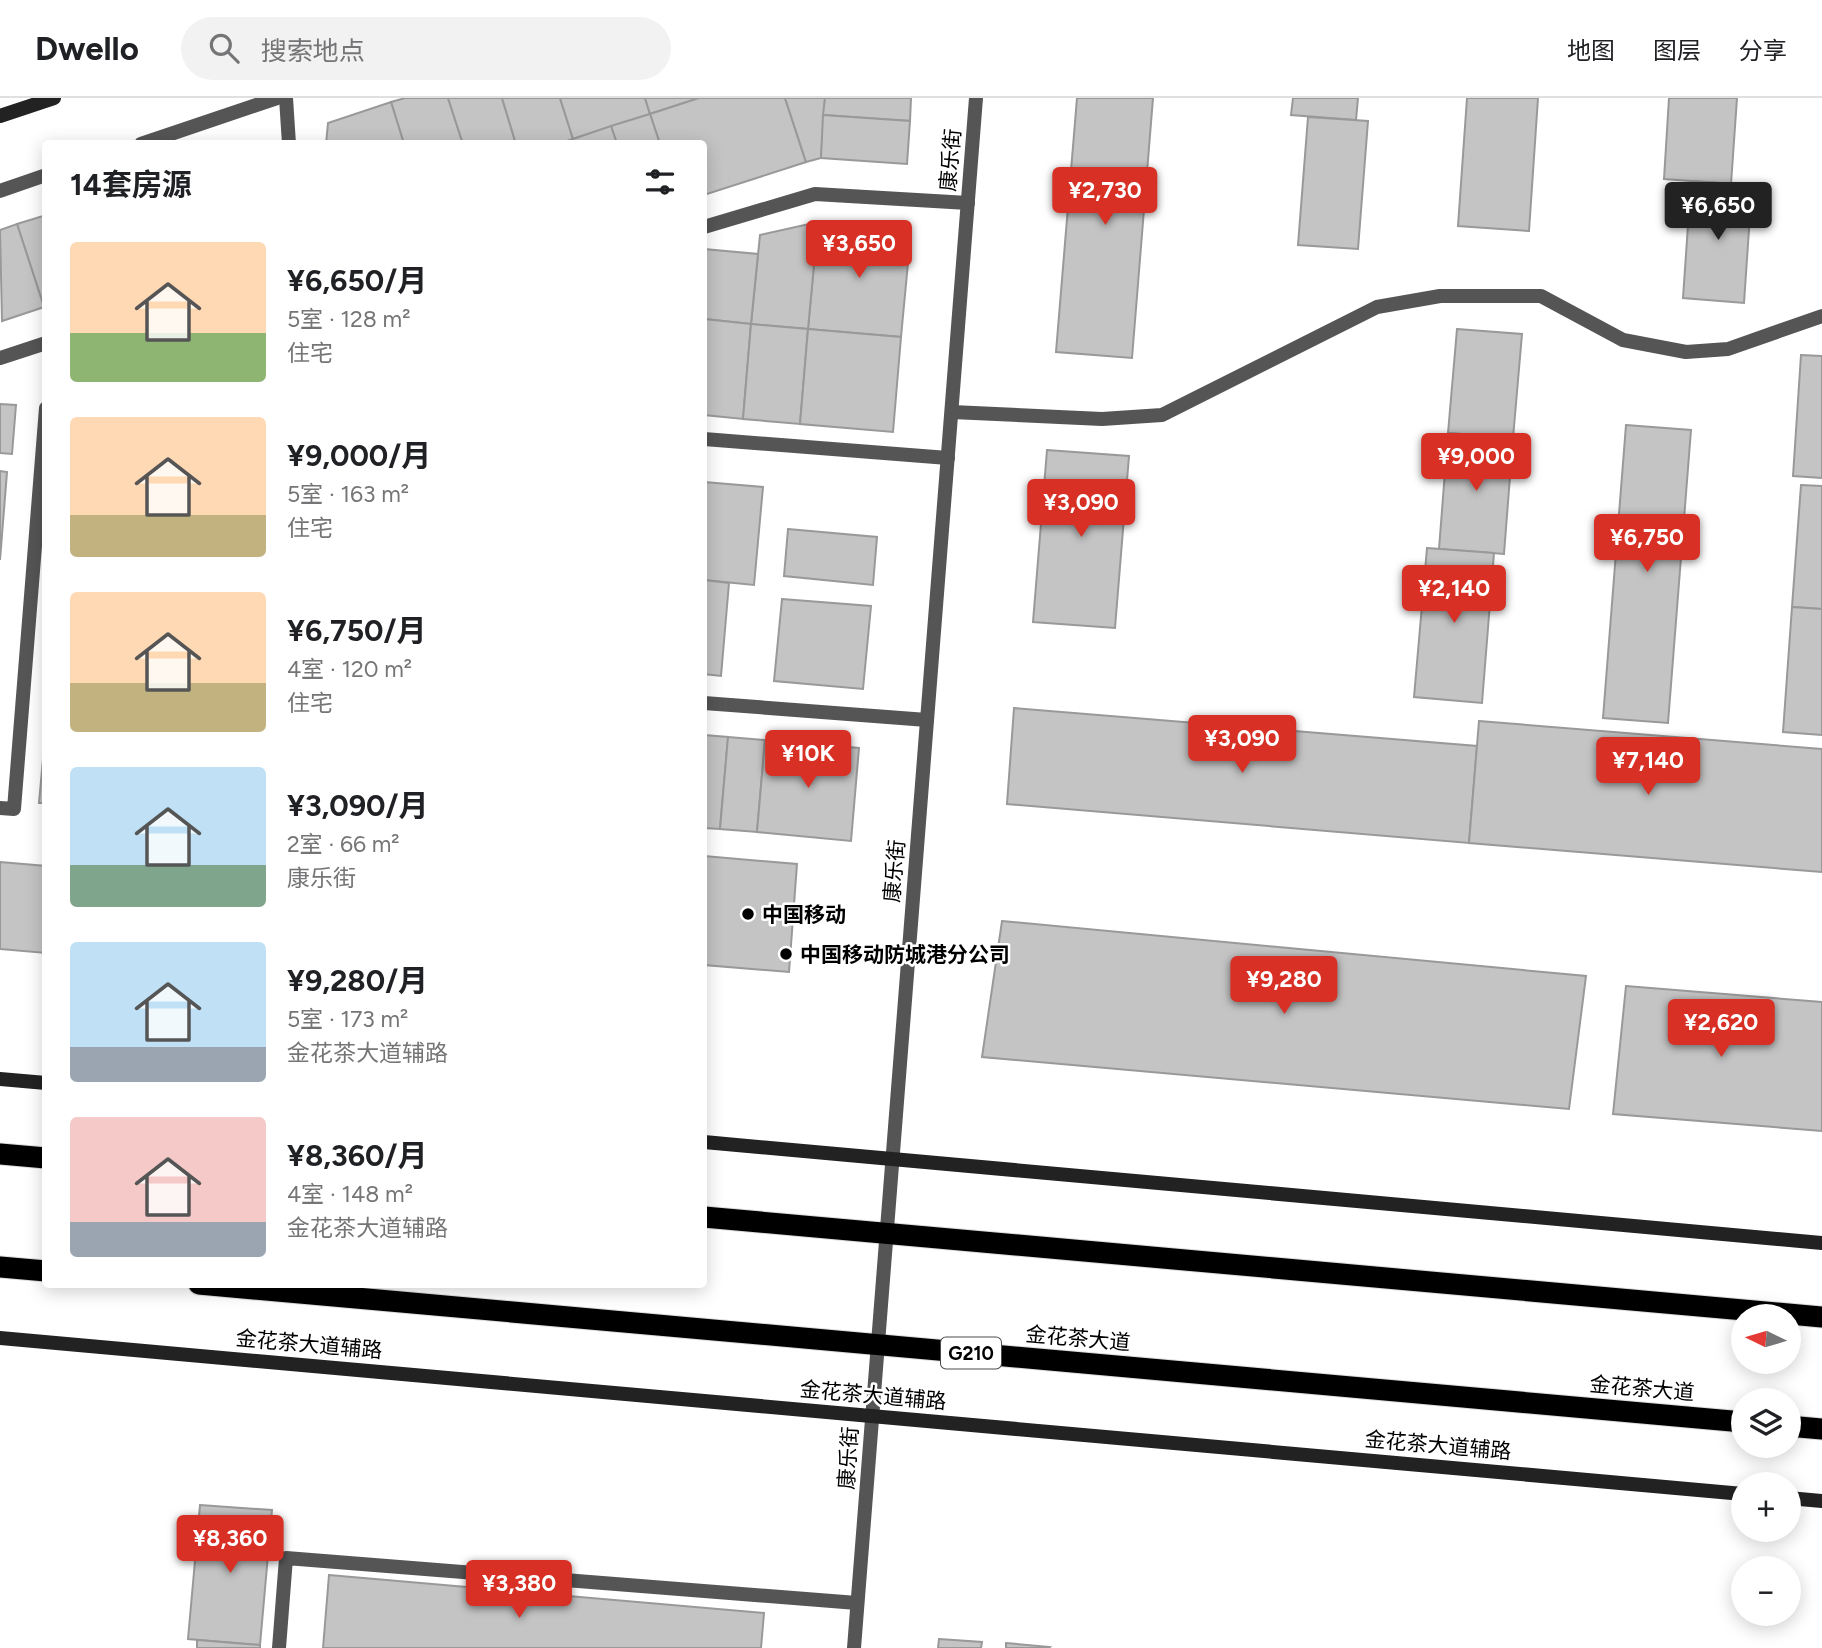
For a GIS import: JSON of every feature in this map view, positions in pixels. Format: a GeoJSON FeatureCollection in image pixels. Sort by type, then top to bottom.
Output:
{"type":"FeatureCollection","features":[{"type":"Feature","properties":{"kind":"highway"},"geometry":{"type":"LineString","coordinates":[[0,1154],[42,1158]]}},
{"type":"Feature","properties":{"kind":"highway"},"geometry":{"type":"LineString","coordinates":[[707,1217],[1822,1317]]}},
{"type":"Feature","properties":{"kind":"highway"},"geometry":{"type":"LineString","coordinates":[[0,1267],[42,1271]]}},
{"type":"Feature","properties":{"kind":"highway","name":"金花茶大道"},"geometry":{"type":"LineString","coordinates":[[243,1288],[1731,1421]]}},
{"type":"Feature","properties":{"kind":"highway"},"geometry":{"type":"LineString","coordinates":[[1801,1427],[1822,1429]]}},
{"type":"Feature","properties":{"kind":"street"},"geometry":{"type":"LineString","coordinates":[[0,116],[54,98]]}},
{"type":"Feature","properties":{"kind":"street"},"geometry":{"type":"LineString","coordinates":[[153,140],[277,98]]}},
{"type":"Feature","properties":{"kind":"street"},"geometry":{"type":"LineString","coordinates":[[286,98],[289,140]]}},
{"type":"Feature","properties":{"kind":"street","name":"康乐街"},"geometry":{"type":"LineString","coordinates":[[854,1648],[976,98]]}},
{"type":"Feature","properties":{"kind":"street"},"geometry":{"type":"LineString","coordinates":[[0,191],[42,177]]}},
{"type":"Feature","properties":{"kind":"street"},"geometry":{"type":"LineString","coordinates":[[707,226],[815,194],[968,204]]}},
{"type":"Feature","properties":{"kind":"street"},"geometry":{"type":"LineString","coordinates":[[952,412],[1101,419],[1162,415],[1377,307],[1440,296],[1541,296],[1622,340],[1686,352],[1728,349],[1822,316]]}},
{"type":"Feature","properties":{"kind":"street"},"geometry":{"type":"LineString","coordinates":[[0,358],[42,344]]}},
{"type":"Feature","properties":{"kind":"street"},"geometry":{"type":"LineString","coordinates":[[707,439],[948,458]]}},
{"type":"Feature","properties":{"kind":"street"},"geometry":{"type":"LineString","coordinates":[[0,808],[14,809],[42,458]]}},
{"type":"Feature","properties":{"kind":"street"},"geometry":{"type":"LineString","coordinates":[[707,703],[927,720]]}},
{"type":"Feature","properties":{"kind":"street"},"geometry":{"type":"LineString","coordinates":[[0,1079],[42,1083]]}},
{"type":"Feature","properties":{"kind":"street"},"geometry":{"type":"LineString","coordinates":[[707,1142],[1822,1243]]}},
{"type":"Feature","properties":{"kind":"street","name":"金花茶大道辅路"},"geometry":{"type":"LineString","coordinates":[[0,1338],[1731,1493]]}},
{"type":"Feature","properties":{"kind":"street"},"geometry":{"type":"LineString","coordinates":[[1801,1499],[1822,1501]]}},
{"type":"Feature","properties":{"kind":"street"},"geometry":{"type":"LineString","coordinates":[[279,1648],[286,1558],[858,1603]]}},
{"type":"Feature","properties":{"kind":"building"},"geometry":{"type":"Polygon","coordinates":[[[405,98],[448,98],[462,140],[403,140],[391,102],[405,98]]]}},
{"type":"Feature","properties":{"kind":"building"},"geometry":{"type":"Polygon","coordinates":[[[448,98],[502,98],[515,140],[462,140],[448,98]]]}},
{"type":"Feature","properties":{"kind":"building"},"geometry":{"type":"Polygon","coordinates":[[[502,98],[560,98],[573,139],[515,140],[502,98]]]}},
{"type":"Feature","properties":{"kind":"building"},"geometry":{"type":"Polygon","coordinates":[[[560,98],[645,98],[650,114],[573,139],[560,98]]]}},
{"type":"Feature","properties":{"kind":"building"},"geometry":{"type":"Polygon","coordinates":[[[645,98],[699,98],[650,114],[645,98]]]}},
{"type":"Feature","properties":{"kind":"building"},"geometry":{"type":"Polygon","coordinates":[[[699,98],[785,98],[806,162],[707,194],[707,140],[659,140],[650,114],[699,98]]]}},
{"type":"Feature","properties":{"kind":"building"},"geometry":{"type":"Polygon","coordinates":[[[785,98],[825,98],[821,158],[806,162],[785,98]]]}},
{"type":"Feature","properties":{"kind":"building"},"geometry":{"type":"Polygon","coordinates":[[[825,98],[911,98],[910,121],[823,115],[825,98]]]}},
{"type":"Feature","properties":{"kind":"building"},"geometry":{"type":"Polygon","coordinates":[[[1077,98],[1153,98],[1132,358],[1056,352],[1077,98]]]}},
{"type":"Feature","properties":{"kind":"building"},"geometry":{"type":"Polygon","coordinates":[[[1293,98],[1358,98],[1356,120],[1291,115],[1293,98]]]}},
{"type":"Feature","properties":{"kind":"building"},"geometry":{"type":"Polygon","coordinates":[[[1467,98],[1538,98],[1529,231],[1458,226],[1467,98]]]}},
{"type":"Feature","properties":{"kind":"building"},"geometry":{"type":"Polygon","coordinates":[[[1669,98],[1737,98],[1731,184],[1664,179],[1669,98]]]}},
{"type":"Feature","properties":{"kind":"building"},"geometry":{"type":"Polygon","coordinates":[[[391,102],[403,140],[326,140],[328,123],[391,102]]]}},
{"type":"Feature","properties":{"kind":"building"},"geometry":{"type":"Polygon","coordinates":[[[650,114],[659,140],[616,140],[611,126],[650,114]]]}},
{"type":"Feature","properties":{"kind":"building"},"geometry":{"type":"Polygon","coordinates":[[[823,115],[910,121],[907,164],[821,158],[823,115]]]}},
{"type":"Feature","properties":{"kind":"building"},"geometry":{"type":"Polygon","coordinates":[[[1308,117],[1368,121],[1358,249],[1298,245],[1308,117]]]}},
{"type":"Feature","properties":{"kind":"building"},"geometry":{"type":"Polygon","coordinates":[[[611,126],[616,140],[570,140],[611,126]]]}},
{"type":"Feature","properties":{"kind":"building"},"geometry":{"type":"Polygon","coordinates":[[[1691,181],[1752,185],[1744,303],[1683,298],[1691,181]]]}},
{"type":"Feature","properties":{"kind":"building"},"geometry":{"type":"Polygon","coordinates":[[[42,216],[42,301],[17,224],[42,216]]]}},
{"type":"Feature","properties":{"kind":"building"},"geometry":{"type":"Polygon","coordinates":[[[818,222],[911,231],[901,337],[808,329],[818,222]]]}},
{"type":"Feature","properties":{"kind":"building"},"geometry":{"type":"Polygon","coordinates":[[[818,222],[808,329],[751,324],[760,235],[818,222]]]}},
{"type":"Feature","properties":{"kind":"building"},"geometry":{"type":"Polygon","coordinates":[[[17,224],[42,301],[42,308],[2,321],[0,230],[17,224]]]}},
{"type":"Feature","properties":{"kind":"building"},"geometry":{"type":"Polygon","coordinates":[[[707,249],[758,254],[751,324],[707,319],[707,249]]]}},
{"type":"Feature","properties":{"kind":"building"},"geometry":{"type":"Polygon","coordinates":[[[707,319],[751,324],[743,419],[707,415],[707,319]]]}},
{"type":"Feature","properties":{"kind":"building"},"geometry":{"type":"Polygon","coordinates":[[[751,324],[808,329],[800,424],[743,419],[751,324]]]}},
{"type":"Feature","properties":{"kind":"building"},"geometry":{"type":"Polygon","coordinates":[[[808,329],[901,337],[893,432],[800,424],[808,329]]]}},
{"type":"Feature","properties":{"kind":"building"},"geometry":{"type":"Polygon","coordinates":[[[1457,329],[1522,334],[1513,438],[1448,433],[1457,329]]]}},
{"type":"Feature","properties":{"kind":"building"},"geometry":{"type":"Polygon","coordinates":[[[1801,355],[1822,356],[1822,478],[1793,476],[1801,355]]]}},
{"type":"Feature","properties":{"kind":"building"},"geometry":{"type":"Polygon","coordinates":[[[0,404],[16,405],[12,454],[0,453],[0,404]]]}},
{"type":"Feature","properties":{"kind":"building"},"geometry":{"type":"Polygon","coordinates":[[[1626,425],[1691,430],[1668,723],[1603,718],[1626,425]]]}},
{"type":"Feature","properties":{"kind":"building"},"geometry":{"type":"Polygon","coordinates":[[[1448,433],[1513,438],[1504,554],[1439,549],[1448,433]]]}},
{"type":"Feature","properties":{"kind":"building"},"geometry":{"type":"Polygon","coordinates":[[[1047,450],[1129,456],[1115,628],[1033,622],[1047,450]]]}},
{"type":"Feature","properties":{"kind":"building"},"geometry":{"type":"Polygon","coordinates":[[[0,471],[7,472],[0,560],[0,471]]]}},
{"type":"Feature","properties":{"kind":"building"},"geometry":{"type":"Polygon","coordinates":[[[707,482],[763,487],[754,585],[707,580],[707,482]]]}},
{"type":"Feature","properties":{"kind":"building"},"geometry":{"type":"Polygon","coordinates":[[[1801,485],[1822,486],[1822,609],[1792,607],[1801,485]]]}},
{"type":"Feature","properties":{"kind":"building"},"geometry":{"type":"Polygon","coordinates":[[[788,529],[877,537],[873,585],[784,576],[788,529]]]}},
{"type":"Feature","properties":{"kind":"building"},"geometry":{"type":"Polygon","coordinates":[[[1427,548],[1494,553],[1482,703],[1414,697],[1427,548]]]}},
{"type":"Feature","properties":{"kind":"building"},"geometry":{"type":"Polygon","coordinates":[[[707,580],[729,583],[721,676],[707,674],[707,580]]]}},
{"type":"Feature","properties":{"kind":"building"},"geometry":{"type":"Polygon","coordinates":[[[782,599],[871,606],[863,689],[774,681],[782,599]]]}},
{"type":"Feature","properties":{"kind":"building"},"geometry":{"type":"Polygon","coordinates":[[[1792,607],[1822,609],[1822,735],[1783,732],[1792,607]]]}},
{"type":"Feature","properties":{"kind":"building"},"geometry":{"type":"Polygon","coordinates":[[[1014,708],[1477,746],[1469,843],[1007,804],[1014,708]]]}},
{"type":"Feature","properties":{"kind":"building"},"geometry":{"type":"Polygon","coordinates":[[[1479,721],[1822,749],[1822,872],[1469,843],[1479,721]]]}},
{"type":"Feature","properties":{"kind":"building"},"geometry":{"type":"Polygon","coordinates":[[[707,735],[728,737],[720,829],[707,828],[707,735]]]}},
{"type":"Feature","properties":{"kind":"building"},"geometry":{"type":"Polygon","coordinates":[[[728,737],[765,740],[757,832],[720,829],[728,737]]]}},
{"type":"Feature","properties":{"kind":"building"},"geometry":{"type":"Polygon","coordinates":[[[765,740],[859,748],[851,841],[757,832],[765,740]]]}},
{"type":"Feature","properties":{"kind":"building"},"geometry":{"type":"Polygon","coordinates":[[[42,770],[42,803],[39,803],[42,770]]]}},
{"type":"Feature","properties":{"kind":"building","name":"中国移动"},"geometry":{"type":"Polygon","coordinates":[[[707,856],[797,864],[789,972],[707,965],[707,856]]]}},
{"type":"Feature","properties":{"kind":"building"},"geometry":{"type":"Polygon","coordinates":[[[0,862],[42,866],[42,953],[0,949],[0,862]]]}},
{"type":"Feature","properties":{"kind":"building"},"geometry":{"type":"Polygon","coordinates":[[[1002,921],[1586,976],[1569,1109],[982,1057],[1002,921]]]}},
{"type":"Feature","properties":{"kind":"building"},"geometry":{"type":"Polygon","coordinates":[[[1626,986],[1822,1002],[1822,1131],[1613,1114],[1626,986]]]}},
{"type":"Feature","properties":{"kind":"building"},"geometry":{"type":"Polygon","coordinates":[[[200,1505],[272,1510],[260,1645],[188,1639],[200,1505]]]}},
{"type":"Feature","properties":{"kind":"building"},"geometry":{"type":"Polygon","coordinates":[[[329,1575],[764,1613],[761,1648],[323,1648],[329,1575]]]}},
{"type":"Feature","properties":{"kind":"building"},"geometry":{"type":"Polygon","coordinates":[[[939,1639],[982,1642],[981,1648],[938,1648],[939,1639]]]}},
{"type":"Feature","properties":{"kind":"building"},"geometry":{"type":"Polygon","coordinates":[[[197,1640],[260,1645],[260,1648],[197,1648],[197,1640]]]}},
{"type":"Feature","properties":{"kind":"building"},"geometry":{"type":"Polygon","coordinates":[[[1006,1643],[1050,1647],[1006,1648],[1006,1643]]]}},
{"type":"Feature","properties":{"kind":"place","name":"中国移动"},"geometry":{"type":"Point","coordinates":[748,914]}},
{"type":"Feature","properties":{"kind":"place","name":"中国移动防城港分公司"},"geometry":{"type":"Point","coordinates":[786,954]}}]}
